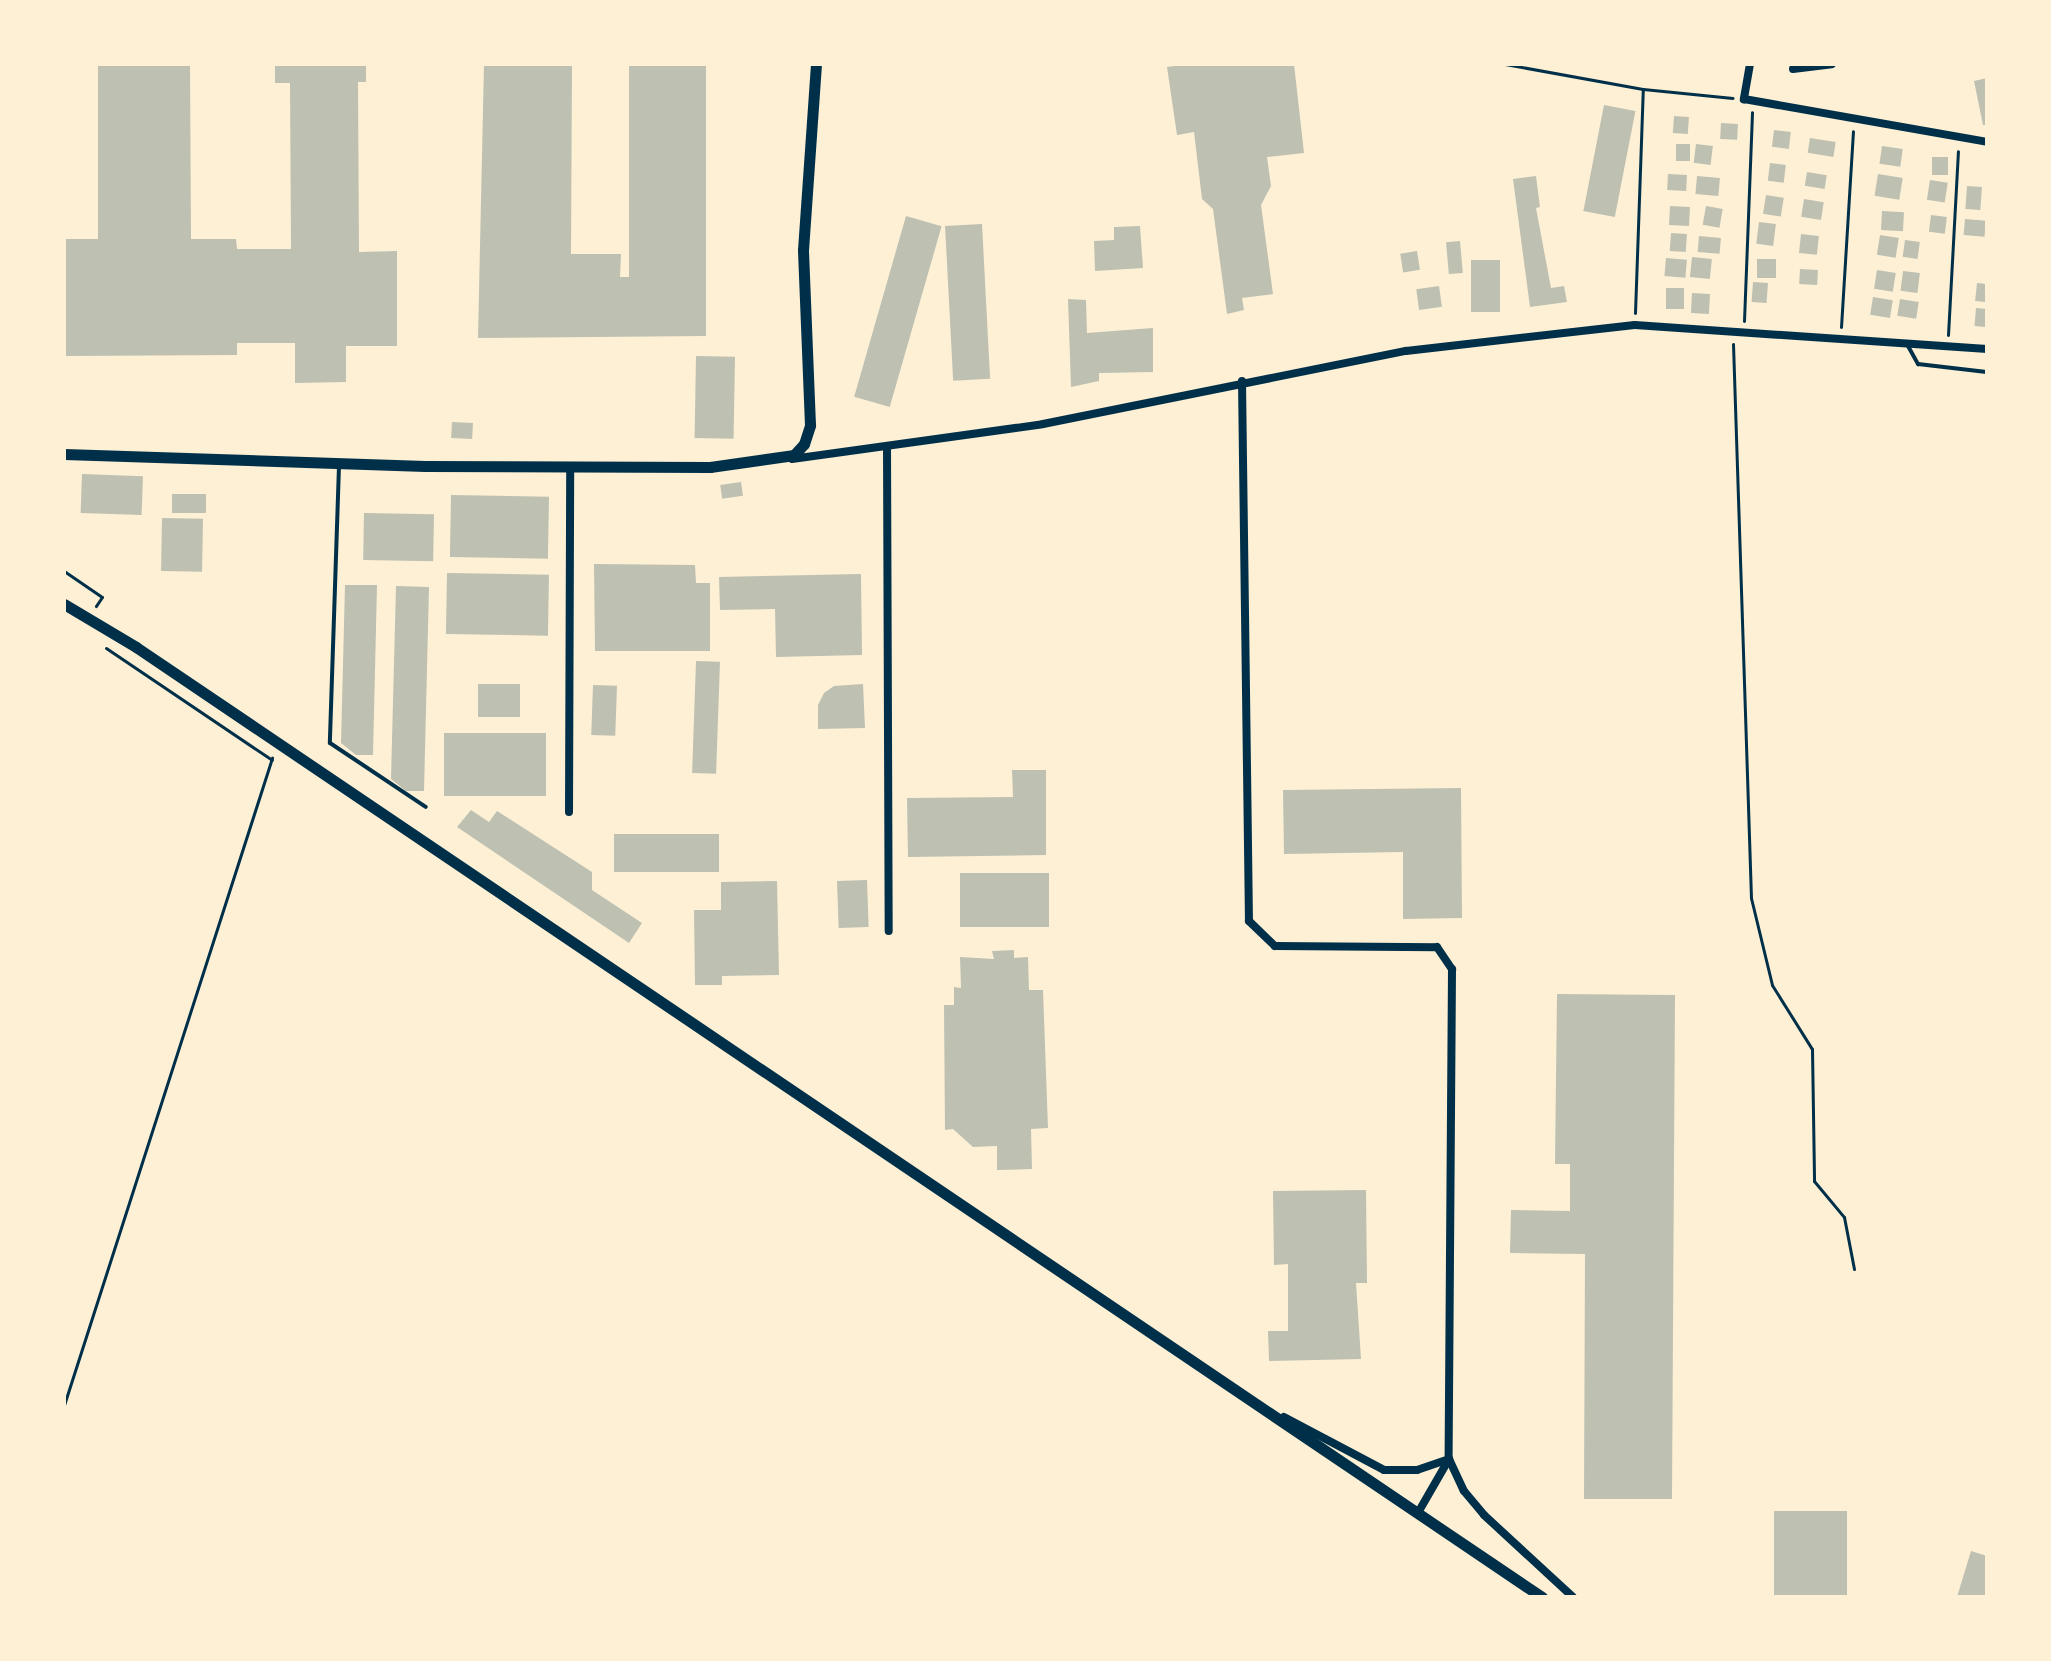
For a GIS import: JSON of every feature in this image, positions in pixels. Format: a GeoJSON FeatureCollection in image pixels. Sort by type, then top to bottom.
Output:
{"type":"FeatureCollection","features":[{"type":"Feature","properties":{"kind":"street"},"geometry":{"type":"LineString","coordinates":[[783,460],[804,444],[810,425],[803,250],[816,64]]}},
{"type":"Feature","properties":{"kind":"street"},"geometry":{"type":"LineString","coordinates":[[1750,64],[1748,100],[1959,134],[1987,142]]}},
{"type":"Feature","properties":{"kind":"street"},"geometry":{"type":"LineString","coordinates":[[1793,69],[1832,64]]}},
{"type":"Feature","properties":{"kind":"street"},"geometry":{"type":"LineString","coordinates":[[64,454],[340,463],[710,467],[783,460],[1043,424],[1242,381],[1406,351],[1635,325],[1987,349]]}},
{"type":"Feature","properties":{"kind":"street"},"geometry":{"type":"LineString","coordinates":[[1242,381],[1249,921],[1275,946],[1437,947],[1452,969],[1449,1459],[1464,1491],[1484,1515],[1573,1597]]}},
{"type":"Feature","properties":{"kind":"street"},"geometry":{"type":"LineString","coordinates":[[887,446],[889,931]]}},
{"type":"Feature","properties":{"kind":"street"},"geometry":{"type":"LineString","coordinates":[[569,812],[570,467]]}},
{"type":"Feature","properties":{"kind":"street"},"geometry":{"type":"LineString","coordinates":[[64,604],[136,647],[1542,1597]]}},
{"type":"Feature","properties":{"kind":"street"},"geometry":{"type":"LineString","coordinates":[[1246,1397],[1384,1470],[1417,1470],[1449,1459]]}},
{"type":"Feature","properties":{"kind":"street"},"geometry":{"type":"LineString","coordinates":[[1419,1511],[1449,1459]]}},
{"type":"Feature","properties":{"kind":"lane"},"geometry":{"type":"LineString","coordinates":[[1906,344],[1918,364],[1987,372]]}},
{"type":"Feature","properties":{"kind":"lane"},"geometry":{"type":"LineString","coordinates":[[340,463],[330,743],[426,807]]}},
{"type":"Feature","properties":{"kind":"path"},"geometry":{"type":"LineString","coordinates":[[1505,64],[1643,89],[1748,100],[1743,332]]}},
{"type":"Feature","properties":{"kind":"path"},"geometry":{"type":"LineString","coordinates":[[1635,325],[1643,89]]}},
{"type":"Feature","properties":{"kind":"path"},"geometry":{"type":"LineString","coordinates":[[1840,339],[1854,119]]}},
{"type":"Feature","properties":{"kind":"path"},"geometry":{"type":"LineString","coordinates":[[1948,347],[1959,134]]}},
{"type":"Feature","properties":{"kind":"path"},"geometry":{"type":"LineString","coordinates":[[1732,332],[1751,898],[1772,985],[1812,1049],[1814,1181],[1844,1217],[1854,1269]]}},
{"type":"Feature","properties":{"kind":"path"},"geometry":{"type":"LineString","coordinates":[[64,571],[102,597],[97,605]]}},
{"type":"Feature","properties":{"kind":"path"},"geometry":{"type":"LineString","coordinates":[[64,1405],[272,760],[93,640]]}},
{"type":"Feature","properties":{"kind":"building"},"geometry":{"type":"Polygon","coordinates":[[[98,64],[190,64],[191,239],[236,239],[237,249],[291,249],[290,83],[275,83],[275,64],[366,64],[366,82],[358,82],[359,252],[397,251],[397,346],[346,346],[346,382],[295,383],[295,343],[237,343],[237,355],[64,356],[64,239],[98,239],[98,64]]]}},
{"type":"Feature","properties":{"kind":"building"},"geometry":{"type":"Polygon","coordinates":[[[484,64],[572,64],[571,254],[621,254],[620,277],[629,277],[629,64],[706,64],[706,336],[478,338],[484,64]]]}},
{"type":"Feature","properties":{"kind":"building"},"geometry":{"type":"Polygon","coordinates":[[[1192,64],[1294,64],[1304,153],[1267,157],[1271,186],[1261,205],[1273,294],[1242,298],[1244,310],[1227,314],[1213,209],[1202,199],[1194,132],[1177,135],[1167,67],[1192,64]]]}},
{"type":"Feature","properties":{"kind":"building"},"geometry":{"type":"Polygon","coordinates":[[[1987,78],[1987,125],[1983,125],[1974,81],[1987,78]]]}},
{"type":"Feature","properties":{"kind":"building"},"geometry":{"type":"Polygon","coordinates":[[[1604,105],[1635,111],[1615,217],[1583,211],[1604,105]]]}},
{"type":"Feature","properties":{"kind":"building"},"geometry":{"type":"Polygon","coordinates":[[[1674,116],[1689,117],[1688,134],[1673,133],[1674,116]]]}},
{"type":"Feature","properties":{"kind":"building"},"geometry":{"type":"Polygon","coordinates":[[[1721,123],[1738,124],[1737,140],[1720,139],[1721,123]]]}},
{"type":"Feature","properties":{"kind":"building"},"geometry":{"type":"Polygon","coordinates":[[[1774,130],[1791,132],[1789,149],[1772,147],[1774,130]]]}},
{"type":"Feature","properties":{"kind":"building"},"geometry":{"type":"Polygon","coordinates":[[[1810,138],[1836,142],[1833,157],[1808,153],[1810,138]]]}},
{"type":"Feature","properties":{"kind":"building"},"geometry":{"type":"Polygon","coordinates":[[[1676,144],[1690,144],[1690,161],[1676,161],[1676,144]]]}},
{"type":"Feature","properties":{"kind":"building"},"geometry":{"type":"Polygon","coordinates":[[[1696,144],[1713,146],[1711,165],[1694,163],[1696,144]]]}},
{"type":"Feature","properties":{"kind":"building"},"geometry":{"type":"Polygon","coordinates":[[[1882,146],[1903,149],[1900,167],[1879,164],[1882,146]]]}},
{"type":"Feature","properties":{"kind":"building"},"geometry":{"type":"Polygon","coordinates":[[[1932,157],[1948,157],[1948,175],[1932,175],[1932,157]]]}},
{"type":"Feature","properties":{"kind":"building"},"geometry":{"type":"Polygon","coordinates":[[[1770,163],[1786,165],[1784,183],[1768,181],[1770,163]]]}},
{"type":"Feature","properties":{"kind":"building"},"geometry":{"type":"Polygon","coordinates":[[[1807,172],[1827,175],[1825,189],[1805,186],[1807,172]]]}},
{"type":"Feature","properties":{"kind":"building"},"geometry":{"type":"Polygon","coordinates":[[[1668,174],[1687,175],[1686,191],[1667,190],[1668,174]]]}},
{"type":"Feature","properties":{"kind":"building"},"geometry":{"type":"Polygon","coordinates":[[[1878,174],[1903,178],[1899,200],[1875,196],[1878,174]]]}},
{"type":"Feature","properties":{"kind":"building"},"geometry":{"type":"Polygon","coordinates":[[[1536,176],[1540,207],[1536,208],[1551,288],[1564,286],[1567,302],[1530,307],[1513,179],[1536,176]]]}},
{"type":"Feature","properties":{"kind":"building"},"geometry":{"type":"Polygon","coordinates":[[[1697,176],[1720,178],[1718,196],[1695,194],[1697,176]]]}},
{"type":"Feature","properties":{"kind":"building"},"geometry":{"type":"Polygon","coordinates":[[[1930,180],[1948,183],[1945,203],[1927,200],[1930,180]]]}},
{"type":"Feature","properties":{"kind":"building"},"geometry":{"type":"Polygon","coordinates":[[[1967,186],[1982,187],[1980,210],[1965,209],[1967,186]]]}},
{"type":"Feature","properties":{"kind":"building"},"geometry":{"type":"Polygon","coordinates":[[[1766,195],[1784,198],[1781,217],[1763,214],[1766,195]]]}},
{"type":"Feature","properties":{"kind":"building"},"geometry":{"type":"Polygon","coordinates":[[[1804,199],[1824,202],[1821,220],[1801,217],[1804,199]]]}},
{"type":"Feature","properties":{"kind":"building"},"geometry":{"type":"Polygon","coordinates":[[[1670,206],[1690,207],[1689,226],[1669,225],[1670,206]]]}},
{"type":"Feature","properties":{"kind":"building"},"geometry":{"type":"Polygon","coordinates":[[[1706,206],[1723,209],[1719,228],[1703,225],[1706,206]]]}},
{"type":"Feature","properties":{"kind":"building"},"geometry":{"type":"Polygon","coordinates":[[[1882,211],[1904,212],[1903,231],[1881,230],[1882,211]]]}},
{"type":"Feature","properties":{"kind":"building"},"geometry":{"type":"Polygon","coordinates":[[[1931,215],[1947,217],[1945,234],[1929,232],[1931,215]]]}},
{"type":"Feature","properties":{"kind":"building"},"geometry":{"type":"Polygon","coordinates":[[[906,216],[942,226],[890,407],[854,397],[906,216]]]}},
{"type":"Feature","properties":{"kind":"building"},"geometry":{"type":"Polygon","coordinates":[[[1965,219],[1986,221],[1985,237],[1964,235],[1965,219]]]}},
{"type":"Feature","properties":{"kind":"building"},"geometry":{"type":"Polygon","coordinates":[[[1759,222],[1776,224],[1773,246],[1756,244],[1759,222]]]}},
{"type":"Feature","properties":{"kind":"building"},"geometry":{"type":"Polygon","coordinates":[[[982,224],[990,379],[953,381],[945,226],[982,224]]]}},
{"type":"Feature","properties":{"kind":"building"},"geometry":{"type":"Polygon","coordinates":[[[1140,226],[1143,268],[1095,271],[1094,241],[1114,240],[1114,227],[1140,226]]]}},
{"type":"Feature","properties":{"kind":"building"},"geometry":{"type":"Polygon","coordinates":[[[1671,233],[1687,234],[1686,252],[1670,251],[1671,233]]]}},
{"type":"Feature","properties":{"kind":"building"},"geometry":{"type":"Polygon","coordinates":[[[1801,234],[1819,236],[1817,255],[1799,253],[1801,234]]]}},
{"type":"Feature","properties":{"kind":"building"},"geometry":{"type":"Polygon","coordinates":[[[1880,235],[1899,238],[1896,258],[1877,255],[1880,235]]]}},
{"type":"Feature","properties":{"kind":"building"},"geometry":{"type":"Polygon","coordinates":[[[1699,236],[1721,238],[1720,254],[1698,252],[1699,236]]]}},
{"type":"Feature","properties":{"kind":"building"},"geometry":{"type":"Polygon","coordinates":[[[1905,240],[1920,242],[1917,259],[1903,257],[1905,240]]]}},
{"type":"Feature","properties":{"kind":"building"},"geometry":{"type":"Polygon","coordinates":[[[1460,241],[1463,273],[1449,274],[1446,242],[1460,241]]]}},
{"type":"Feature","properties":{"kind":"building"},"geometry":{"type":"Polygon","coordinates":[[[1417,251],[1420,270],[1403,272],[1400,254],[1417,251]]]}},
{"type":"Feature","properties":{"kind":"building"},"geometry":{"type":"Polygon","coordinates":[[[1692,257],[1712,259],[1710,279],[1690,277],[1692,257]]]}},
{"type":"Feature","properties":{"kind":"building"},"geometry":{"type":"Polygon","coordinates":[[[1666,258],[1687,260],[1685,278],[1664,276],[1666,258]]]}},
{"type":"Feature","properties":{"kind":"building"},"geometry":{"type":"Polygon","coordinates":[[[1757,259],[1776,259],[1776,278],[1757,278],[1757,259]]]}},
{"type":"Feature","properties":{"kind":"building"},"geometry":{"type":"Polygon","coordinates":[[[1471,260],[1500,260],[1500,312],[1471,312],[1471,260]]]}},
{"type":"Feature","properties":{"kind":"building"},"geometry":{"type":"Polygon","coordinates":[[[1800,269],[1818,270],[1817,285],[1799,284],[1800,269]]]}},
{"type":"Feature","properties":{"kind":"building"},"geometry":{"type":"Polygon","coordinates":[[[1877,270],[1896,273],[1893,292],[1874,289],[1877,270]]]}},
{"type":"Feature","properties":{"kind":"building"},"geometry":{"type":"Polygon","coordinates":[[[1903,271],[1920,273],[1917,293],[1901,291],[1903,271]]]}},
{"type":"Feature","properties":{"kind":"building"},"geometry":{"type":"Polygon","coordinates":[[[1753,282],[1768,283],[1767,303],[1752,302],[1753,282]]]}},
{"type":"Feature","properties":{"kind":"building"},"geometry":{"type":"Polygon","coordinates":[[[1977,283],[1987,284],[1985,302],[1975,301],[1977,283]]]}},
{"type":"Feature","properties":{"kind":"building"},"geometry":{"type":"Polygon","coordinates":[[[1439,286],[1442,307],[1419,310],[1416,289],[1439,286]]]}},
{"type":"Feature","properties":{"kind":"building"},"geometry":{"type":"Polygon","coordinates":[[[1666,288],[1684,288],[1684,309],[1666,309],[1666,288]]]}},
{"type":"Feature","properties":{"kind":"building"},"geometry":{"type":"Polygon","coordinates":[[[1692,293],[1710,294],[1709,314],[1691,313],[1692,293]]]}},
{"type":"Feature","properties":{"kind":"building"},"geometry":{"type":"Polygon","coordinates":[[[1873,297],[1893,300],[1890,318],[1870,315],[1873,297]]]}},
{"type":"Feature","properties":{"kind":"building"},"geometry":{"type":"Polygon","coordinates":[[[1068,299],[1086,300],[1087,333],[1153,328],[1153,372],[1099,373],[1099,381],[1071,387],[1068,299]]]}},
{"type":"Feature","properties":{"kind":"building"},"geometry":{"type":"Polygon","coordinates":[[[1900,299],[1919,302],[1916,319],[1897,316],[1900,299]]]}},
{"type":"Feature","properties":{"kind":"building"},"geometry":{"type":"Polygon","coordinates":[[[1976,308],[1987,309],[1985,327],[1974,326],[1976,308]]]}},
{"type":"Feature","properties":{"kind":"building"},"geometry":{"type":"Polygon","coordinates":[[[696,356],[735,357],[734,439],[695,438],[696,356]]]}},
{"type":"Feature","properties":{"kind":"building"},"geometry":{"type":"Polygon","coordinates":[[[452,422],[473,423],[472,439],[451,438],[452,422]]]}},
{"type":"Feature","properties":{"kind":"building"},"geometry":{"type":"Polygon","coordinates":[[[82,474],[143,476],[142,515],[81,513],[82,474]]]}},
{"type":"Feature","properties":{"kind":"building"},"geometry":{"type":"Polygon","coordinates":[[[741,482],[743,496],[722,499],[720,485],[741,482]]]}},
{"type":"Feature","properties":{"kind":"building"},"geometry":{"type":"Polygon","coordinates":[[[172,494],[206,494],[206,513],[172,513],[172,494]]]}},
{"type":"Feature","properties":{"kind":"building"},"geometry":{"type":"Polygon","coordinates":[[[451,495],[549,497],[548,559],[450,557],[451,495]]]}},
{"type":"Feature","properties":{"kind":"building"},"geometry":{"type":"Polygon","coordinates":[[[364,513],[434,514],[433,561],[363,560],[364,513]]]}},
{"type":"Feature","properties":{"kind":"building"},"geometry":{"type":"Polygon","coordinates":[[[162,518],[203,519],[202,572],[161,571],[162,518]]]}},
{"type":"Feature","properties":{"kind":"building"},"geometry":{"type":"Polygon","coordinates":[[[594,564],[695,565],[696,583],[710,583],[710,651],[595,651],[594,564]]]}},
{"type":"Feature","properties":{"kind":"building"},"geometry":{"type":"Polygon","coordinates":[[[447,573],[549,575],[548,636],[446,634],[447,573]]]}},
{"type":"Feature","properties":{"kind":"building"},"geometry":{"type":"Polygon","coordinates":[[[861,574],[862,655],[776,657],[775,609],[720,610],[719,577],[861,574]]]}},
{"type":"Feature","properties":{"kind":"building"},"geometry":{"type":"Polygon","coordinates":[[[345,585],[377,585],[373,755],[356,755],[341,743],[345,585]]]}},
{"type":"Feature","properties":{"kind":"building"},"geometry":{"type":"Polygon","coordinates":[[[396,586],[429,587],[424,791],[406,791],[391,779],[396,586]]]}},
{"type":"Feature","properties":{"kind":"building"},"geometry":{"type":"Polygon","coordinates":[[[696,661],[720,662],[716,774],[692,773],[696,661]]]}},
{"type":"Feature","properties":{"kind":"building"},"geometry":{"type":"Polygon","coordinates":[[[478,684],[520,684],[520,717],[478,717],[478,684]]]}},
{"type":"Feature","properties":{"kind":"building"},"geometry":{"type":"Polygon","coordinates":[[[863,684],[865,728],[818,729],[818,705],[824,693],[834,686],[863,684]]]}},
{"type":"Feature","properties":{"kind":"building"},"geometry":{"type":"Polygon","coordinates":[[[593,685],[617,686],[615,736],[591,735],[593,685]]]}},
{"type":"Feature","properties":{"kind":"building"},"geometry":{"type":"Polygon","coordinates":[[[444,733],[546,733],[546,796],[444,796],[444,733]]]}},
{"type":"Feature","properties":{"kind":"building"},"geometry":{"type":"Polygon","coordinates":[[[1012,770],[1046,770],[1046,855],[908,857],[907,798],[1013,797],[1012,770]]]}},
{"type":"Feature","properties":{"kind":"building"},"geometry":{"type":"Polygon","coordinates":[[[1461,788],[1462,918],[1403,919],[1403,852],[1284,854],[1283,790],[1461,788]]]}},
{"type":"Feature","properties":{"kind":"building"},"geometry":{"type":"Polygon","coordinates":[[[471,810],[489,822],[497,811],[592,872],[592,890],[642,923],[629,943],[457,827],[471,810]]]}},
{"type":"Feature","properties":{"kind":"building"},"geometry":{"type":"Polygon","coordinates":[[[614,834],[719,834],[719,872],[614,872],[614,834]]]}},
{"type":"Feature","properties":{"kind":"building"},"geometry":{"type":"Polygon","coordinates":[[[960,873],[1049,873],[1049,927],[960,927],[960,873]]]}},
{"type":"Feature","properties":{"kind":"building"},"geometry":{"type":"Polygon","coordinates":[[[867,880],[869,927],[839,928],[837,881],[867,880]]]}},
{"type":"Feature","properties":{"kind":"building"},"geometry":{"type":"Polygon","coordinates":[[[777,881],[779,975],[722,976],[722,985],[695,985],[694,910],[721,910],[721,882],[777,881]]]}},
{"type":"Feature","properties":{"kind":"building"},"geometry":{"type":"Polygon","coordinates":[[[1014,950],[1014,958],[1028,957],[1029,990],[1043,990],[1048,1128],[1031,1129],[1032,1169],[997,1170],[997,1146],[973,1147],[953,1129],[945,1130],[944,1005],[954,1005],[954,987],[961,988],[960,957],[994,959],[992,951],[1014,950]]]}},
{"type":"Feature","properties":{"kind":"building"},"geometry":{"type":"Polygon","coordinates":[[[1557,994],[1675,995],[1672,1499],[1584,1499],[1585,1254],[1510,1253],[1511,1210],[1570,1211],[1570,1164],[1555,1164],[1557,994]]]}},
{"type":"Feature","properties":{"kind":"building"},"geometry":{"type":"Polygon","coordinates":[[[1366,1190],[1367,1283],[1356,1283],[1361,1359],[1269,1361],[1268,1331],[1288,1331],[1288,1264],[1274,1265],[1273,1191],[1366,1190]]]}},
{"type":"Feature","properties":{"kind":"building"},"geometry":{"type":"Polygon","coordinates":[[[1774,1511],[1847,1511],[1847,1597],[1774,1597],[1774,1511]]]}},
{"type":"Feature","properties":{"kind":"building"},"geometry":{"type":"Polygon","coordinates":[[[1971,1551],[1987,1556],[1987,1597],[1957,1597],[1971,1551]]]}}]}
